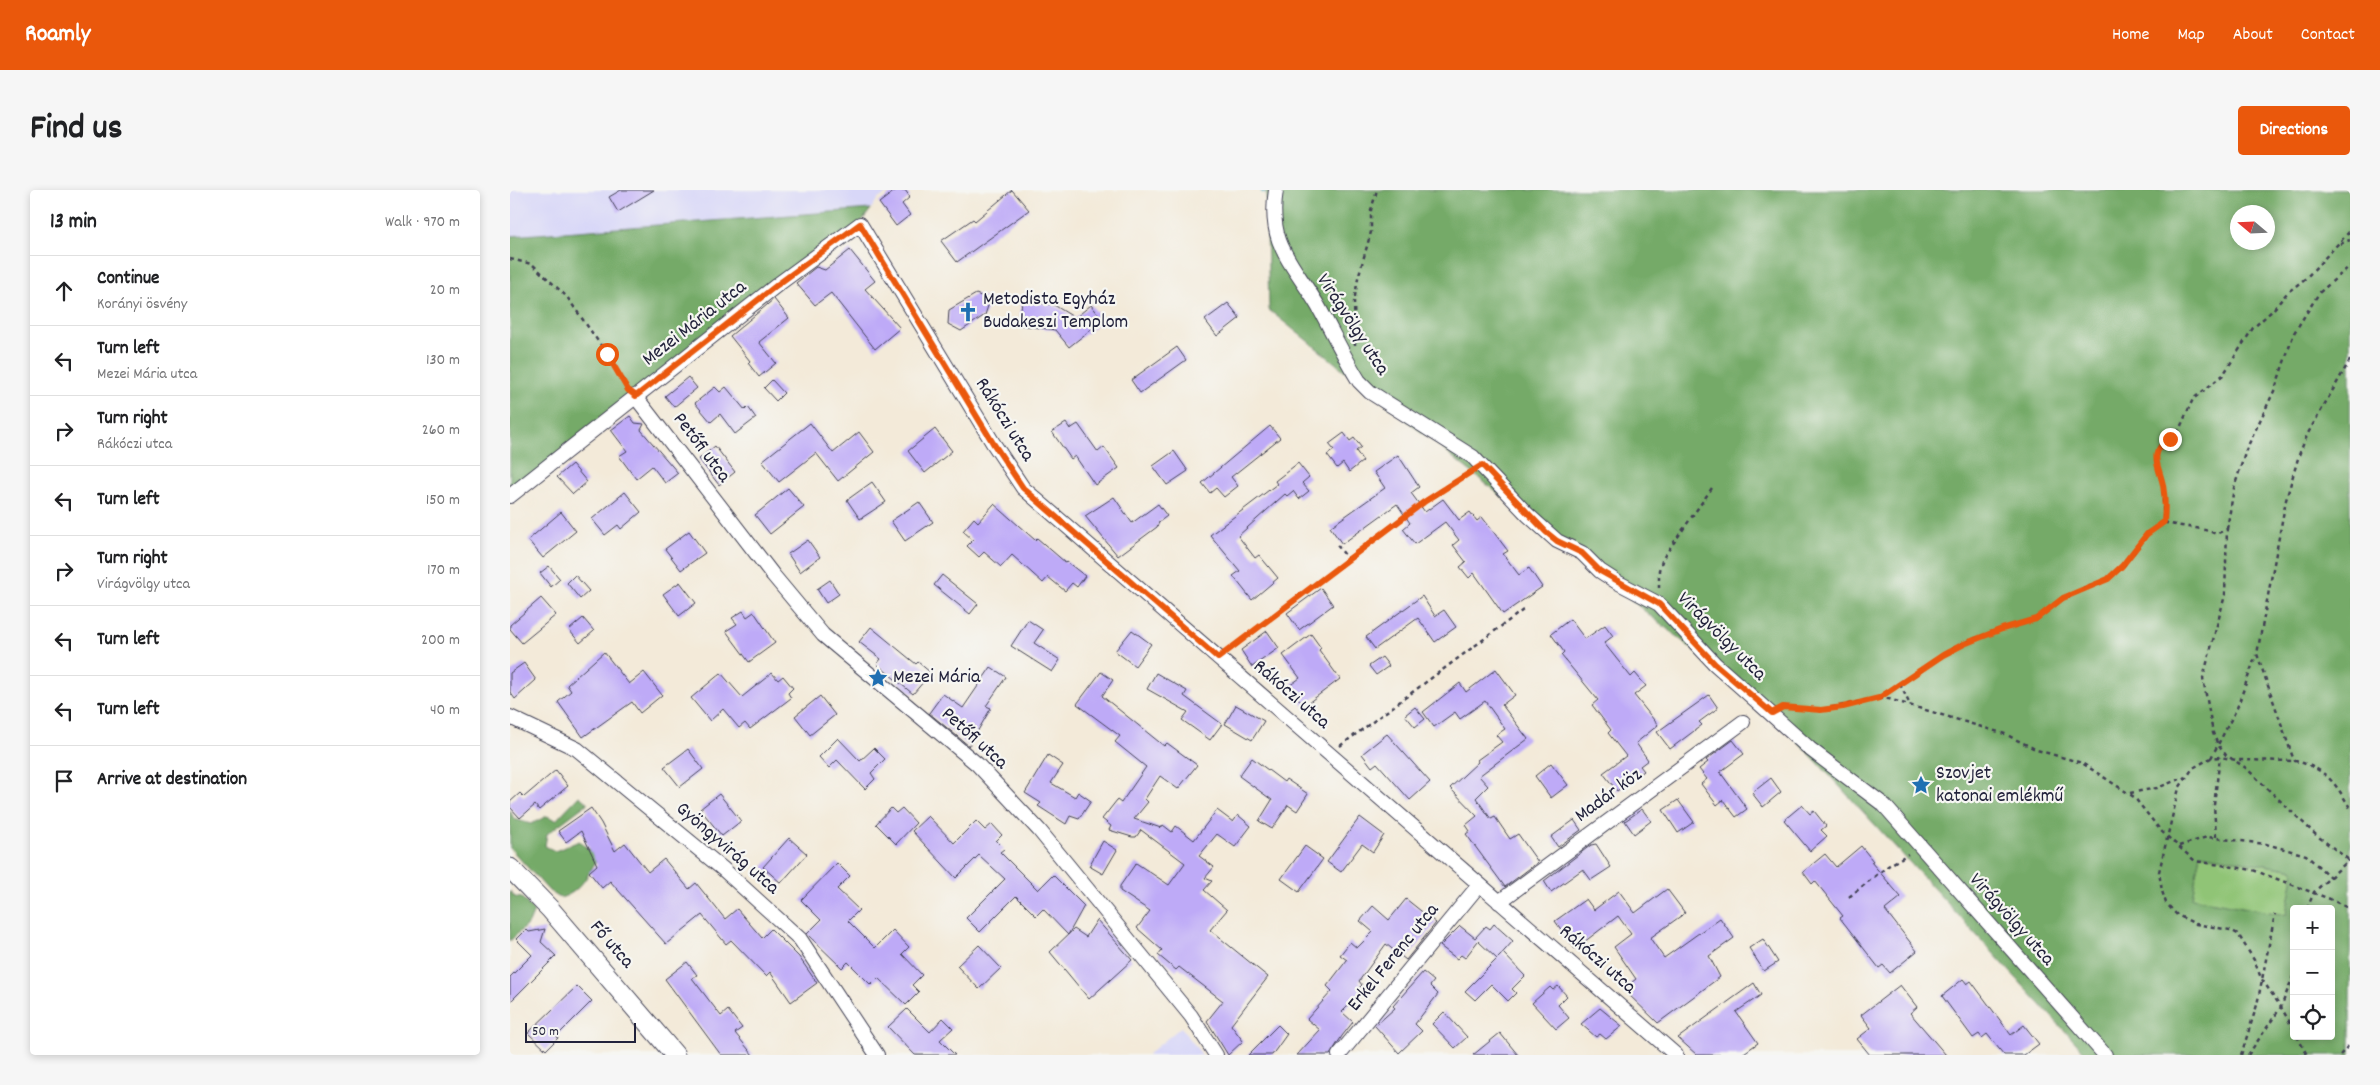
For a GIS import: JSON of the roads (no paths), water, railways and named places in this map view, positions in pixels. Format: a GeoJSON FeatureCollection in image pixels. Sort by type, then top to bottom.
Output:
{"type":"FeatureCollection","features":[{"type":"Feature","properties":{"kind":"main road","name":"Fő utca"},"geometry":{"type":"LineString","coordinates":[[510,868],[550,909],[675,1055]]}},
{"type":"Feature","properties":{"kind":"street","name":"Virágvölgy utca"},"geometry":{"type":"LineString","coordinates":[[1276,190],[1274,224],[1280,245],[1295,274],[1312,296],[1359,381],[1370,392],[1450,440],[1482,465],[1546,532],[1557,541],[1582,553],[1600,571],[1659,604],[1715,664],[1810,749],[1884,805],[2105,1055]]}},
{"type":"Feature","properties":{"kind":"street","name":"Mezei Mária utca"},"geometry":{"type":"LineString","coordinates":[[510,496],[777,285],[860,224]]}},
{"type":"Feature","properties":{"kind":"street","name":"Rákóczi utca"},"geometry":{"type":"LineString","coordinates":[[860,224],[993,443],[1023,488],[1676,1055]]}},
{"type":"Feature","properties":{"kind":"street","name":"Petőfi utca"},"geometry":{"type":"LineString","coordinates":[[636,396],[773,575],[822,635],[867,675],[977,764],[1039,830],[1191,1016],[1216,1055]]}},
{"type":"Feature","properties":{"kind":"street","name":"Gyöngyvirág utca"},"geometry":{"type":"LineString","coordinates":[[510,717],[576,749],[724,869],[800,939],[877,1055]]}},
{"type":"Feature","properties":{"kind":"street","name":"Madár köz"},"geometry":{"type":"LineString","coordinates":[[1500,902],[1743,722]]}},
{"type":"Feature","properties":{"kind":"street","name":"Erkel Ferenc utca"},"geometry":{"type":"LineString","coordinates":[[1339,1055],[1479,885]]}},
{"type":"Feature","properties":{"kind":"place","name":"Metodista Egyház Budakeszi Templom"},"geometry":{"type":"Point","coordinates":[968,312]}},
{"type":"Feature","properties":{"kind":"place","name":"Mezei Mária"},"geometry":{"type":"Point","coordinates":[878,678]}},
{"type":"Feature","properties":{"kind":"place","name":"Szovjet katonai emlékmű"},"geometry":{"type":"Point","coordinates":[1921,785]}}]}
